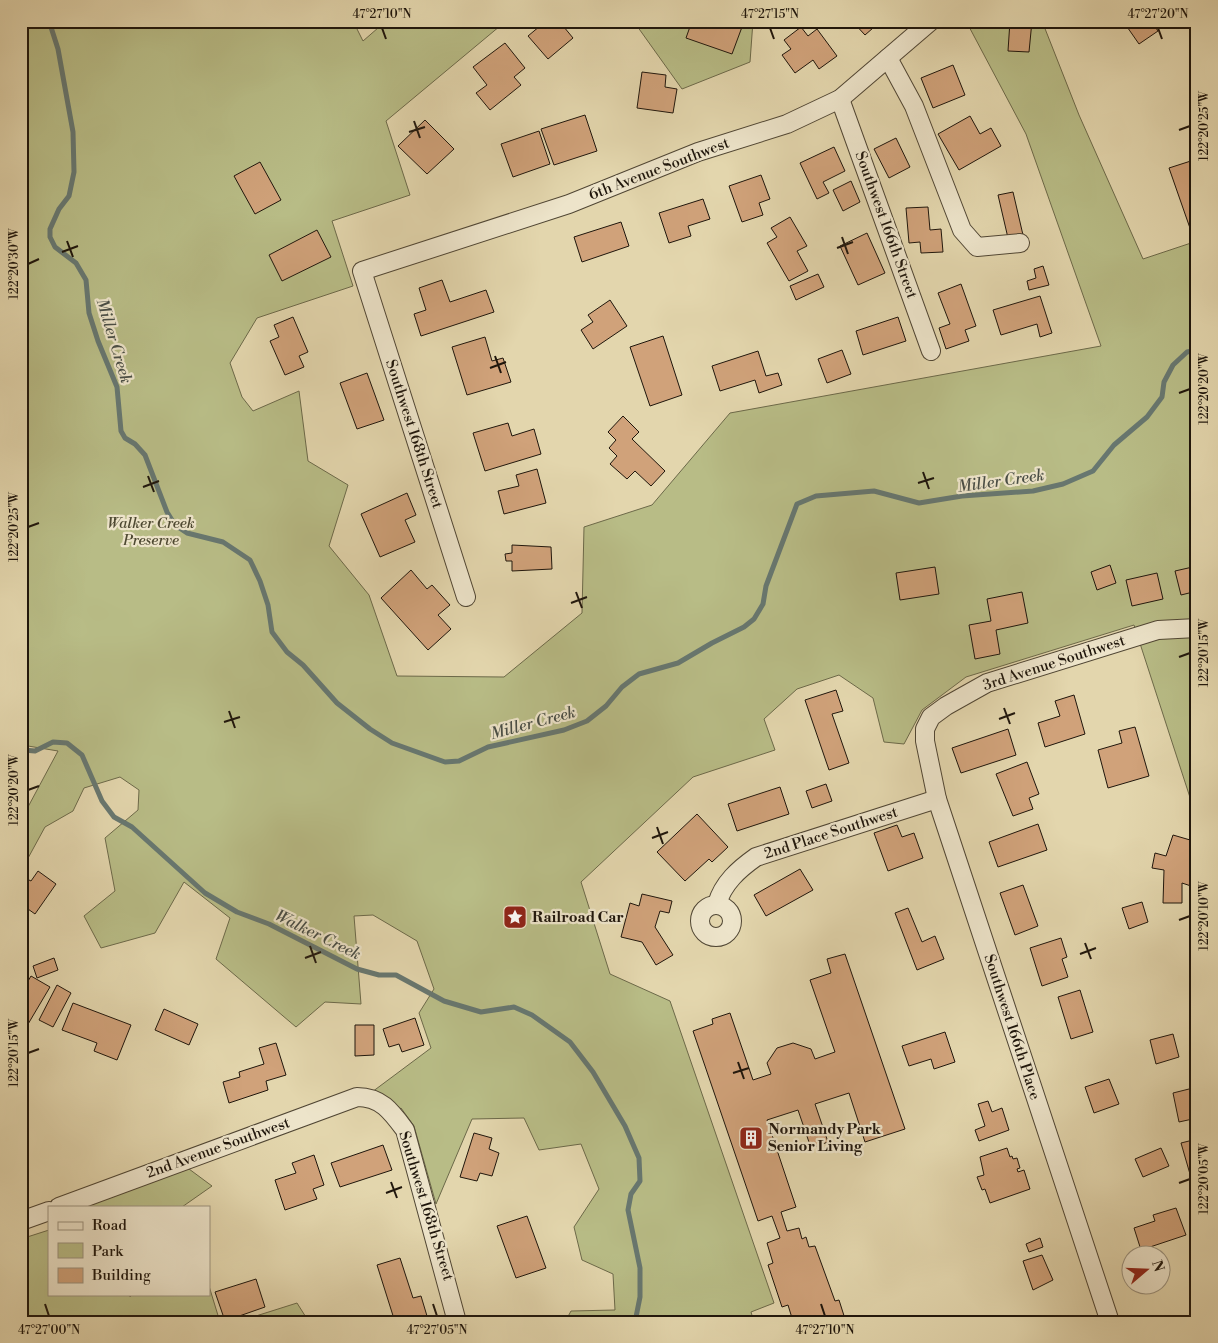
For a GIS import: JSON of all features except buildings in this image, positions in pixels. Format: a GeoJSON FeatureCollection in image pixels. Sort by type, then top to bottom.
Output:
{"type":"FeatureCollection","features":[{"type":"Feature","properties":{"kind":"street","name":"6th Avenue Southwest"},"geometry":{"type":"LineString","coordinates":[[362,271],[569,204],[698,152],[787,124],[840,99],[931,21]]}},
{"type":"Feature","properties":{"kind":"street"},"geometry":{"type":"LineString","coordinates":[[888,58],[914,106],[962,230],[977,247],[1020,243]]}},
{"type":"Feature","properties":{"kind":"street","name":"Southwest 166th Street"},"geometry":{"type":"LineString","coordinates":[[840,99],[931,351]]}},
{"type":"Feature","properties":{"kind":"street","name":"Southwest 168th Street"},"geometry":{"type":"LineString","coordinates":[[362,271],[466,597]]}},
{"type":"Feature","properties":{"kind":"street","name":"3rd Avenue Southwest"},"geometry":{"type":"LineString","coordinates":[[925,729],[931,717],[946,706],[987,683],[1158,630],[1197,628]]}},
{"type":"Feature","properties":{"kind":"street","name":"Southwest 166th Place"},"geometry":{"type":"LineString","coordinates":[[925,729],[925,741],[937,798],[1110,1322]]}},
{"type":"Feature","properties":{"kind":"street","name":"2nd Place Southwest"},"geometry":{"type":"LineString","coordinates":[[717,904],[729,880],[742,866],[756,857],[937,798]]}},
{"type":"Feature","properties":{"kind":"street","name":"2nd Avenue Southwest"},"geometry":{"type":"LineString","coordinates":[[62,1206],[356,1097],[377,1100]]}},
{"type":"Feature","properties":{"kind":"street","name":"Southwest 168th Street"},"geometry":{"type":"LineString","coordinates":[[377,1100],[386,1106],[405,1130],[457,1322]]}},
{"type":"Feature","properties":{"kind":"street"},"geometry":{"type":"LineString","coordinates":[[21,1221],[48,1211]]}},
{"type":"Feature","properties":{"kind":"green space","name":"Walker Creek Preserve"},"geometry":{"type":"Polygon","coordinates":[[[21,21],[353,21],[363,41],[386,21],[506,21],[386,121],[410,195],[332,221],[353,286],[257,318],[230,363],[242,397],[253,411],[299,391],[308,461],[348,485],[329,546],[369,595],[397,676],[504,677],[582,613],[584,527],[652,505],[730,413],[1101,346],[1026,134],[966,21],[1042,21],[1079,115],[1143,259],[1197,241],[1197,819],[1134,625],[966,677],[922,710],[904,744],[884,742],[873,698],[839,675],[797,689],[764,719],[775,750],[693,777],[581,882],[610,974],[670,1001],[774,1303],[751,1312],[754,1322],[565,1322],[571,1311],[615,1310],[613,1274],[582,1260],[574,1227],[599,1189],[581,1144],[539,1150],[524,1118],[472,1119],[436,1204],[414,1126],[401,1108],[397,1111],[372,1092],[431,1048],[419,1013],[434,989],[417,941],[373,915],[354,916],[361,1004],[325,1002],[296,1027],[216,959],[230,918],[184,882],[155,933],[101,948],[84,916],[115,891],[105,838],[138,810],[139,790],[120,777],[84,788],[73,811],[45,827],[21,871],[21,820],[58,751],[28,746],[21,737],[21,21]]]}},
{"type":"Feature","properties":{"kind":"green space"},"geometry":{"type":"Polygon","coordinates":[[[622,21],[753,21],[750,62],[682,89],[637,26],[622,21]]]}},
{"type":"Feature","properties":{"kind":"green space"},"geometry":{"type":"Polygon","coordinates":[[[185,1166],[212,1186],[183,1206],[82,1206],[185,1166]]]}},
{"type":"Feature","properties":{"kind":"green space"},"geometry":{"type":"Polygon","coordinates":[[[48,1230],[48,1296],[210,1296],[210,1289],[220,1322],[21,1322],[21,1239],[48,1230]]]}},
{"type":"Feature","properties":{"kind":"green space"},"geometry":{"type":"Polygon","coordinates":[[[297,1303],[309,1322],[237,1322],[297,1303]]]}},
{"type":"Feature","properties":{"kind":"waterway","name":"Miller Creek"},"geometry":{"type":"LineString","coordinates":[[49,21],[58,49],[73,132],[74,172],[69,196],[59,209],[50,229],[50,237],[55,247],[76,263],[86,280],[89,313],[117,387],[121,431],[125,438],[135,444],[145,455],[167,512],[175,525],[187,533],[223,542],[250,560],[268,605],[272,632],[287,652],[303,665],[337,703],[370,729],[392,743],[445,762],[459,761],[488,747],[564,730],[587,721],[606,706],[622,687],[639,674],[678,663],[744,627],[754,619],[763,604],[766,586],[797,504],[816,496],[874,491],[919,503],[962,496],[1033,491],[1063,484],[1093,471],[1114,445],[1147,417],[1162,397],[1164,382],[1173,365],[1187,352],[1197,350]]}},
{"type":"Feature","properties":{"kind":"waterway","name":"Walker Creek"},"geometry":{"type":"LineString","coordinates":[[21,679],[21,685]]}},
{"type":"Feature","properties":{"kind":"waterway","name":"Walker Creek"},"geometry":{"type":"LineString","coordinates":[[21,748],[23,750],[35,751],[53,742],[67,743],[82,755],[102,801],[114,817],[132,827],[205,893],[237,912],[269,924],[357,969],[379,975],[396,975],[444,1001],[481,1012],[514,1007],[532,1015],[570,1042],[593,1072],[625,1126],[639,1158],[640,1181],[631,1194],[628,1210],[640,1268],[640,1297],[635,1322]]}},
{"type":"Feature","properties":{"kind":"place","name":"Railroad Car"},"geometry":{"type":"Point","coordinates":[515,917]}},
{"type":"Feature","properties":{"kind":"place","name":"Normandy Park Senior Living"},"geometry":{"type":"Point","coordinates":[751,1138]}}]}
